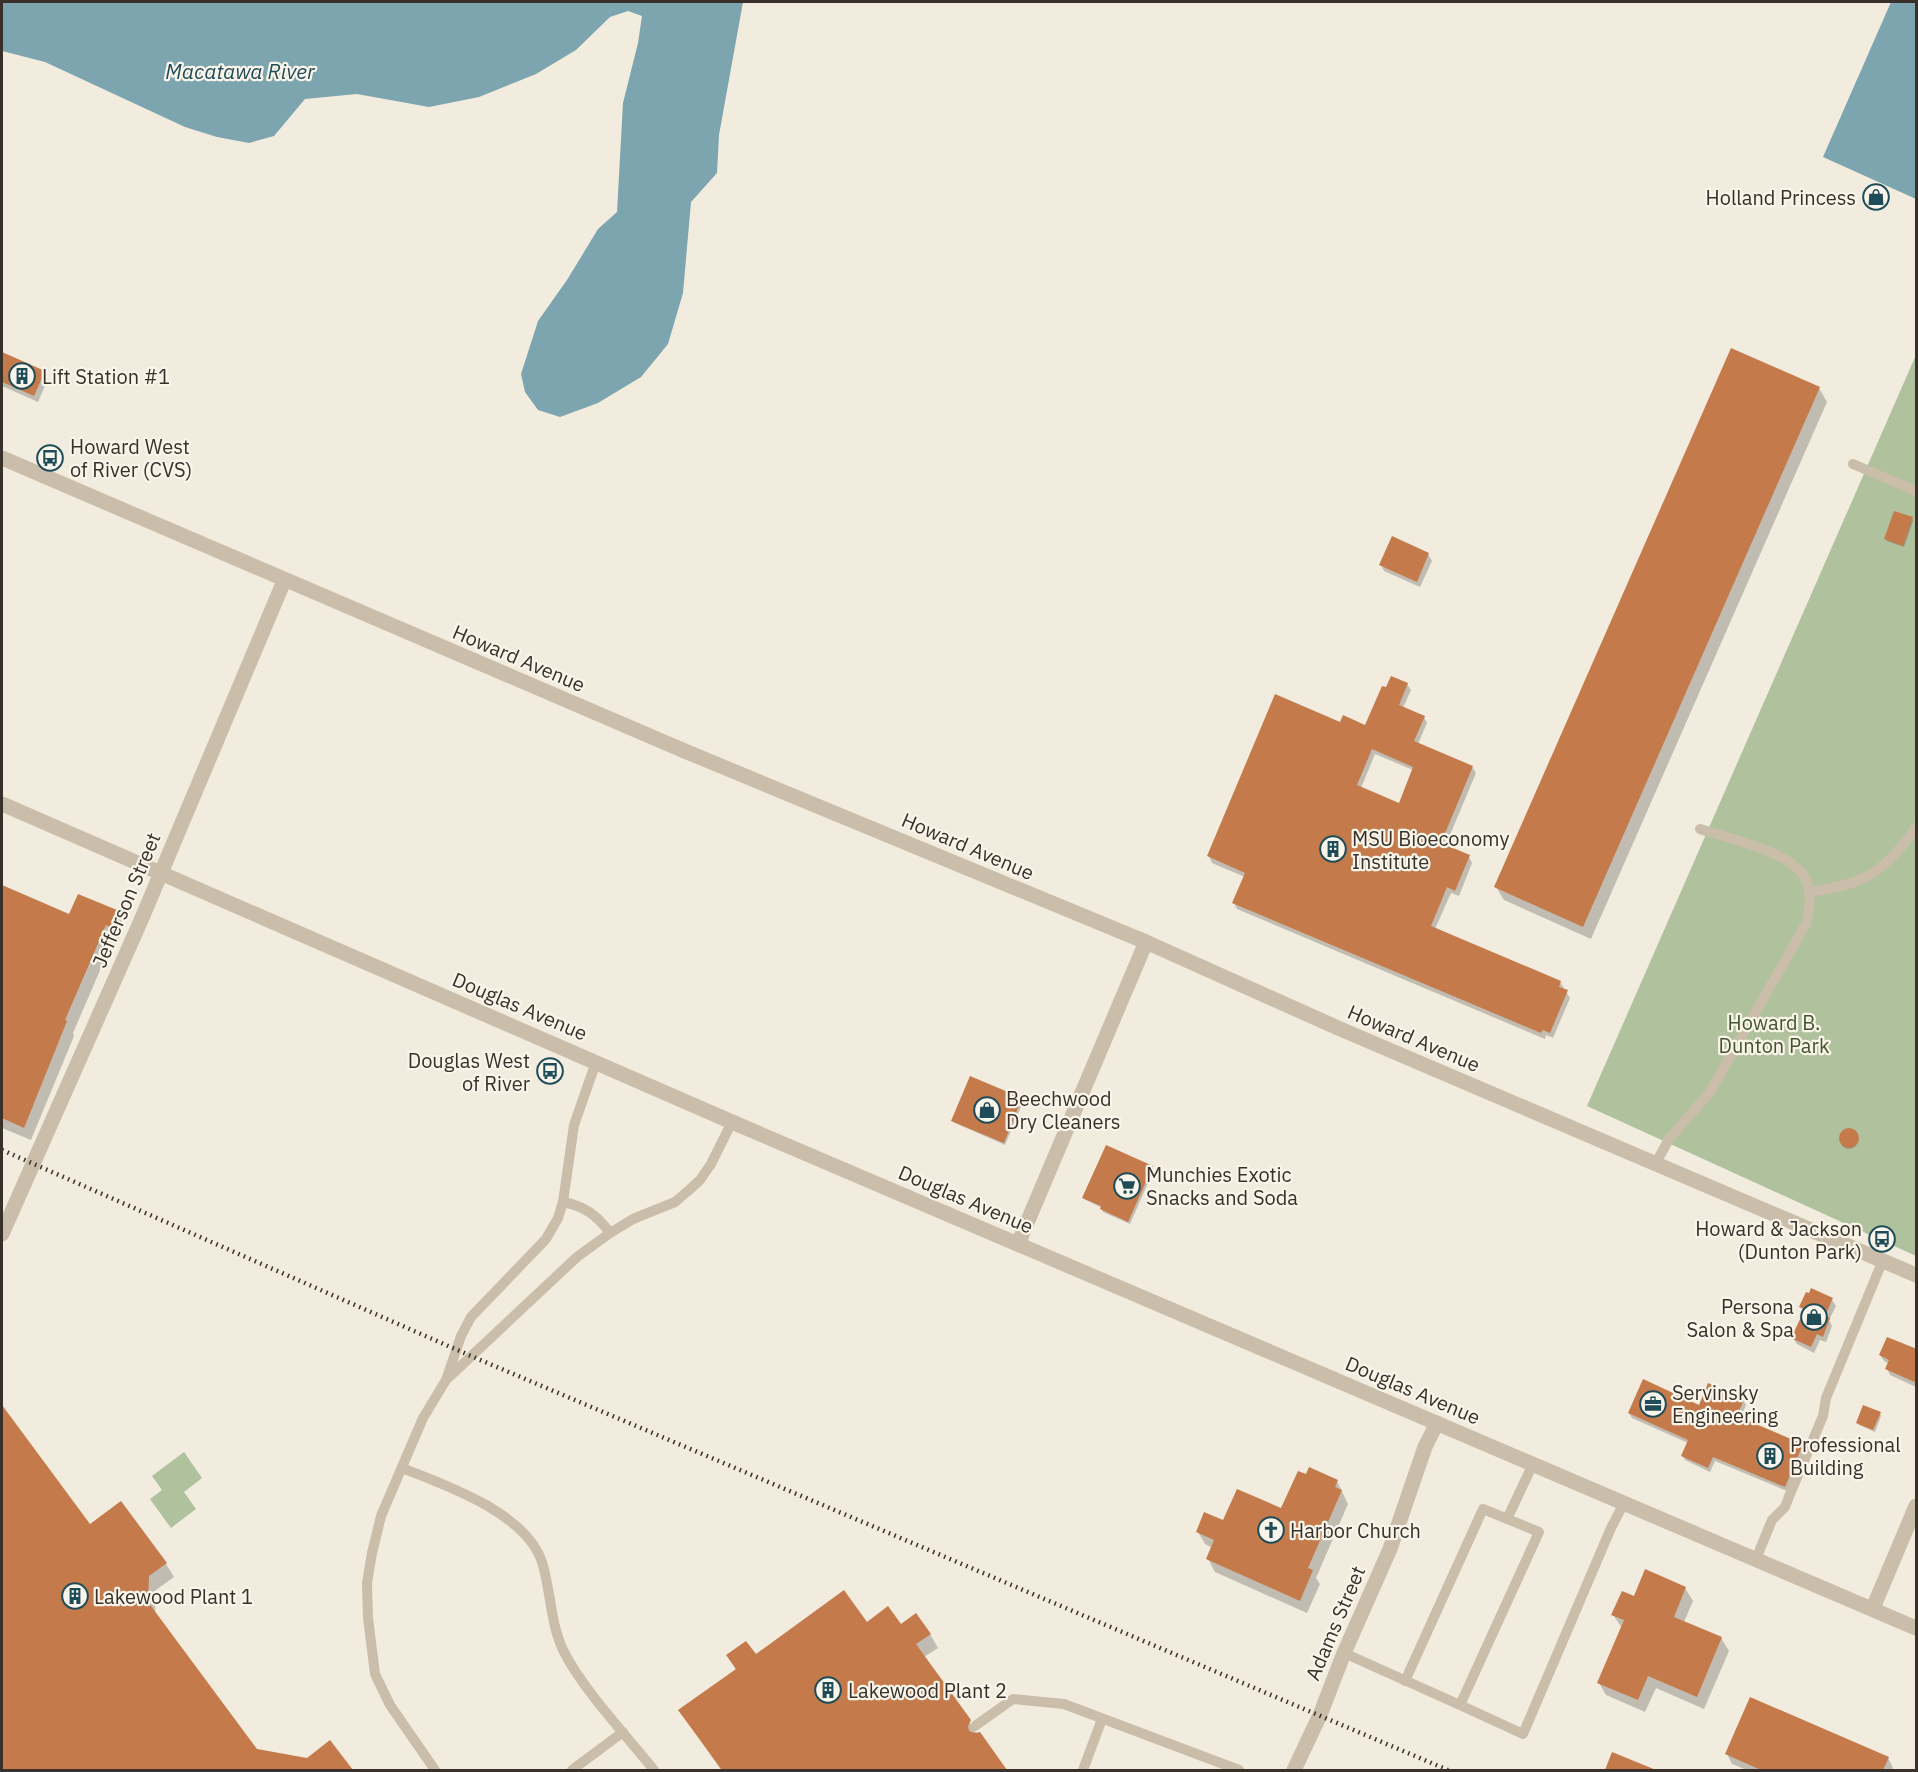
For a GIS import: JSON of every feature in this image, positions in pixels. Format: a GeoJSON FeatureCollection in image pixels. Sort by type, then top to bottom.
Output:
{"type":"FeatureCollection","features":[{"type":"Feature","properties":{"kind":"street","name":"Howard Avenue"},"geometry":{"type":"LineString","coordinates":[[2,458],[284,581],[687,752],[1146,942],[1338,1028],[1917,1275]]}},
{"type":"Feature","properties":{"kind":"street","name":"Jefferson Street"},"geometry":{"type":"LineString","coordinates":[[2,1234],[142,918],[284,581]]}},
{"type":"Feature","properties":{"kind":"street","name":"Douglas Avenue"},"geometry":{"type":"LineString","coordinates":[[2,804],[732,1122],[1917,1628]]}},
{"type":"Feature","properties":{"kind":"street"},"geometry":{"type":"LineString","coordinates":[[1018,1244],[1146,942]]}},
{"type":"Feature","properties":{"kind":"street","name":"Adams Street"},"geometry":{"type":"LineString","coordinates":[[1294,1770],[1320,1715],[1344,1653],[1390,1549],[1425,1448],[1437,1423]]}},
{"type":"Feature","properties":{"kind":"street"},"geometry":{"type":"LineString","coordinates":[[1873,1608],[1917,1506]]}},
{"type":"Feature","properties":{"kind":"lane"},"geometry":{"type":"LineString","coordinates":[[1852,464],[1917,491]]}},
{"type":"Feature","properties":{"kind":"lane"},"geometry":{"type":"LineString","coordinates":[[1810,892],[1857,881],[1874,872],[1917,827]]}},
{"type":"Feature","properties":{"kind":"lane"},"geometry":{"type":"LineString","coordinates":[[1656,1164],[1669,1139],[1710,1092],[1806,924],[1810,910],[1807,880],[1798,869],[1772,853],[1700,829]]}},
{"type":"Feature","properties":{"kind":"lane"},"geometry":{"type":"LineString","coordinates":[[435,1770],[390,1705],[375,1674],[371,1658],[367,1583],[372,1553],[381,1516],[423,1418],[446,1380],[461,1336],[471,1317],[546,1239],[558,1218],[563,1202],[574,1125],[596,1062]]}},
{"type":"Feature","properties":{"kind":"lane"},"geometry":{"type":"LineString","coordinates":[[446,1380],[577,1257],[633,1219],[675,1202],[688,1191],[700,1180],[711,1164],[732,1122]]}},
{"type":"Feature","properties":{"kind":"lane"},"geometry":{"type":"LineString","coordinates":[[563,1202],[587,1210],[601,1220],[610,1233]]}},
{"type":"Feature","properties":{"kind":"lane"},"geometry":{"type":"LineString","coordinates":[[1756,1559],[1772,1520],[1785,1507],[1823,1416],[1826,1398],[1883,1260]]}},
{"type":"Feature","properties":{"kind":"lane"},"geometry":{"type":"LineString","coordinates":[[1507,1519],[1533,1464]]}},
{"type":"Feature","properties":{"kind":"lane"},"geometry":{"type":"LineString","coordinates":[[402,1468],[484,1505],[519,1527],[532,1543],[541,1560],[557,1638],[578,1674],[654,1770]]}},
{"type":"Feature","properties":{"kind":"lane"},"geometry":{"type":"LineString","coordinates":[[1344,1653],[1523,1734],[1611,1528],[1624,1503]]}},
{"type":"Feature","properties":{"kind":"lane"},"geometry":{"type":"LineString","coordinates":[[1405,1681],[1482,1509],[1539,1532],[1460,1705]]}},
{"type":"Feature","properties":{"kind":"lane"},"geometry":{"type":"LineString","coordinates":[[975,1726],[1013,1699],[1064,1704],[1239,1770]]}},
{"type":"Feature","properties":{"kind":"lane"},"geometry":{"type":"LineString","coordinates":[[1083,1770],[1102,1719]]}},
{"type":"Feature","properties":{"kind":"lane"},"geometry":{"type":"LineString","coordinates":[[572,1770],[623,1732]]}},
{"type":"Feature","properties":{"kind":"green space","name":"Howard B. Dunton Park"},"geometry":{"type":"Polygon","coordinates":[[[1916,355],[1916,1256],[1587,1106],[1916,355]]]}},
{"type":"Feature","properties":{"kind":"green space"},"geometry":{"type":"Polygon","coordinates":[[[184,1452],[202,1478],[184,1492],[196,1509],[171,1528],[150,1499],[162,1490],[152,1476],[184,1452]]]}},
{"type":"Feature","properties":{"kind":"water","name":"Macatawa River"},"geometry":{"type":"Polygon","coordinates":[[[2,2],[743,2],[719,135],[717,173],[691,202],[683,293],[668,344],[641,377],[598,403],[560,417],[538,410],[525,392],[521,374],[538,321],[567,280],[598,229],[617,212],[623,103],[638,43],[642,16],[628,11],[610,17],[576,50],[536,74],[479,97],[429,107],[357,94],[305,99],[274,136],[249,143],[217,137],[185,127],[45,62],[2,51],[2,2]]]}},
{"type":"Feature","properties":{"kind":"water"},"geometry":{"type":"Polygon","coordinates":[[[1891,2],[1916,2],[1916,199],[1823,157],[1891,2]]]}},
{"type":"Feature","properties":{"kind":"building"},"geometry":{"type":"Polygon","coordinates":[[[1731,348],[1820,387],[1583,927],[1494,887],[1731,348]]]}},
{"type":"Feature","properties":{"kind":"building","name":"Lift Station #1"},"geometry":{"type":"Polygon","coordinates":[[[2,352],[45,371],[34,396],[2,382],[2,352]]]}},
{"type":"Feature","properties":{"kind":"building"},"geometry":{"type":"Polygon","coordinates":[[[1894,511],[1913,517],[1903,546],[1884,539],[1894,511]]]}},
{"type":"Feature","properties":{"kind":"building"},"geometry":{"type":"Polygon","coordinates":[[[1392,536],[1429,553],[1417,582],[1379,565],[1392,536]]]}},
{"type":"Feature","properties":{"kind":"building","name":"MSU Bioeconomy Institute"},"geometry":{"type":"Polygon","coordinates":[[[1391,676],[1408,683],[1399,705],[1425,716],[1414,741],[1473,766],[1441,843],[1470,855],[1455,891],[1447,887],[1431,926],[1561,981],[1559,987],[1568,990],[1550,1033],[1543,1030],[1541,1033],[1232,903],[1245,873],[1207,856],[1275,694],[1340,722],[1343,715],[1365,725],[1382,686],[1386,687],[1391,676]],[[1372,749],[1357,785],[1399,803],[1413,767],[1372,749]]]}},
{"type":"Feature","properties":{"kind":"building"},"geometry":{"type":"Polygon","coordinates":[[[2,885],[69,914],[78,894],[117,910],[110,927],[106,925],[65,1020],[67,1021],[24,1128],[2,1118],[2,885]]]}},
{"type":"Feature","properties":{"kind":"building","name":"Beechwood Dry Cleaners"},"geometry":{"type":"Polygon","coordinates":[[[970,1076],[1022,1098],[1004,1143],[951,1121],[970,1076]]]}},
{"type":"Feature","properties":{"kind":"building"},"geometry":{"type":"Polygon","coordinates":[[[1849,1128],[1856,1131],[1859,1138],[1856,1145],[1849,1148],[1842,1145],[1839,1138],[1842,1131],[1849,1128]]]}},
{"type":"Feature","properties":{"kind":"building","name":"Munchies Exotic Snacks and Soda"},"geometry":{"type":"Polygon","coordinates":[[[1106,1145],[1153,1166],[1128,1222],[1082,1198],[1106,1145]]]}},
{"type":"Feature","properties":{"kind":"building","name":"Persona Salon & Spa"},"geometry":{"type":"Polygon","coordinates":[[[1811,1288],[1833,1298],[1825,1316],[1830,1318],[1823,1337],[1817,1334],[1811,1347],[1791,1338],[1805,1309],[1799,1307],[1806,1292],[1809,1293],[1811,1288]]]}},
{"type":"Feature","properties":{"kind":"building"},"geometry":{"type":"Polygon","coordinates":[[[1887,1337],[1917,1349],[1917,1383],[1885,1369],[1889,1360],[1879,1355],[1887,1337]]]}},
{"type":"Feature","properties":{"kind":"building"},"geometry":{"type":"Polygon","coordinates":[[[1643,1379],[1699,1405],[1708,1383],[1744,1399],[1737,1416],[1803,1444],[1785,1487],[1713,1457],[1708,1468],[1681,1456],[1688,1440],[1628,1413],[1643,1379]]]}},
{"type":"Feature","properties":{"kind":"building","name":"Lakewood Plant 1"},"geometry":{"type":"Polygon","coordinates":[[[2,1405],[90,1524],[121,1501],[167,1563],[149,1576],[148,1602],[257,1749],[307,1758],[330,1740],[353,1770],[2,1770],[2,1405]]]}},
{"type":"Feature","properties":{"kind":"building"},"geometry":{"type":"Polygon","coordinates":[[[1863,1405],[1881,1412],[1873,1430],[1856,1423],[1863,1405]]]}},
{"type":"Feature","properties":{"kind":"building","name":"Harbor Church"},"geometry":{"type":"Polygon","coordinates":[[[1309,1467],[1338,1480],[1335,1487],[1342,1490],[1308,1568],[1313,1570],[1300,1601],[1206,1559],[1214,1540],[1196,1532],[1204,1512],[1223,1520],[1237,1489],[1281,1508],[1298,1471],[1306,1474],[1309,1467]]]}},
{"type":"Feature","properties":{"kind":"building"},"geometry":{"type":"Polygon","coordinates":[[[1645,1569],[1686,1587],[1674,1617],[1722,1637],[1697,1697],[1648,1676],[1638,1700],[1597,1683],[1624,1620],[1611,1615],[1622,1591],[1634,1596],[1645,1569]]]}},
{"type":"Feature","properties":{"kind":"building","name":"Lakewood Plant 2"},"geometry":{"type":"Polygon","coordinates":[[[844,1590],[867,1622],[888,1606],[901,1624],[916,1613],[931,1634],[916,1644],[971,1720],[968,1726],[969,1731],[980,1732],[1007,1770],[722,1770],[678,1710],[736,1669],[726,1655],[746,1641],[756,1654],[844,1590]]]}},
{"type":"Feature","properties":{"kind":"building"},"geometry":{"type":"Polygon","coordinates":[[[1750,1697],[1889,1757],[1883,1770],[1761,1770],[1725,1754],[1750,1697]]]}},
{"type":"Feature","properties":{"kind":"building"},"geometry":{"type":"Polygon","coordinates":[[[1612,1752],[1656,1770],[1605,1770],[1612,1752]]]}},
{"type":"Feature","properties":{"kind":"railway"},"geometry":{"type":"LineString","coordinates":[[2,1150],[471,1356],[1448,1770]]}},
{"type":"Feature","properties":{"kind":"place","name":"Holland Princess"},"geometry":{"type":"Point","coordinates":[1876,197]}},
{"type":"Feature","properties":{"kind":"place","name":"Lift Station #1"},"geometry":{"type":"Point","coordinates":[22,376]}},
{"type":"Feature","properties":{"kind":"place","name":"Howard West of River (CVS)"},"geometry":{"type":"Point","coordinates":[50,458]}},
{"type":"Feature","properties":{"kind":"place","name":"MSU Bioeconomy Institute"},"geometry":{"type":"Point","coordinates":[1333,849]}},
{"type":"Feature","properties":{"kind":"place","name":"Douglas West of River"},"geometry":{"type":"Point","coordinates":[550,1071]}},
{"type":"Feature","properties":{"kind":"place","name":"Beechwood Dry Cleaners"},"geometry":{"type":"Point","coordinates":[987,1110]}},
{"type":"Feature","properties":{"kind":"place","name":"Munchies Exotic Snacks and Soda"},"geometry":{"type":"Point","coordinates":[1127,1186]}},
{"type":"Feature","properties":{"kind":"place","name":"Howard & Jackson (Dunton Park)"},"geometry":{"type":"Point","coordinates":[1882,1239]}},
{"type":"Feature","properties":{"kind":"place","name":"Persona Salon & Spa"},"geometry":{"type":"Point","coordinates":[1814,1317]}},
{"type":"Feature","properties":{"kind":"place","name":"Servinsky Engineering"},"geometry":{"type":"Point","coordinates":[1653,1404]}},
{"type":"Feature","properties":{"kind":"place","name":"Professional Building"},"geometry":{"type":"Point","coordinates":[1770,1456]}},
{"type":"Feature","properties":{"kind":"place","name":"Harbor Church"},"geometry":{"type":"Point","coordinates":[1271,1530]}},
{"type":"Feature","properties":{"kind":"place","name":"Lakewood Plant 1"},"geometry":{"type":"Point","coordinates":[75,1596]}},
{"type":"Feature","properties":{"kind":"place","name":"Lakewood Plant 2"},"geometry":{"type":"Point","coordinates":[828,1690]}}]}
